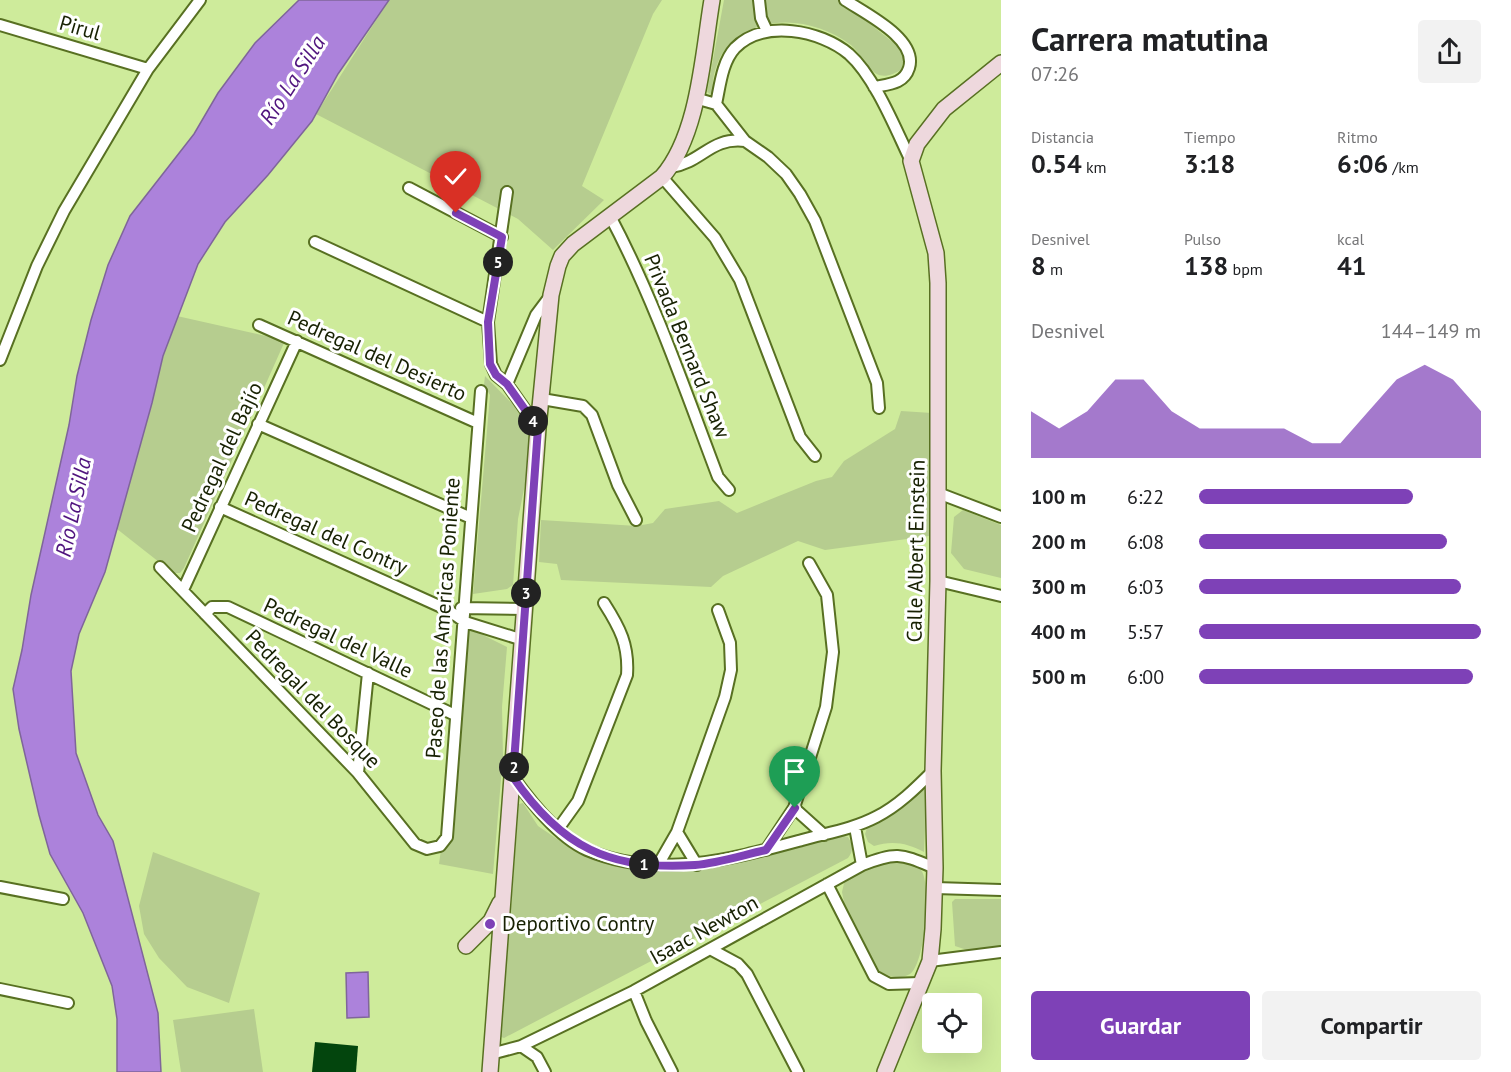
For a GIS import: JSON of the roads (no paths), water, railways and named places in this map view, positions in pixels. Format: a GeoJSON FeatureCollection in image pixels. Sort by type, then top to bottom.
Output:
{"type":"FeatureCollection","features":[{"type":"Feature","properties":{"kind":"street"},"geometry":{"type":"LineString","coordinates":[[0,360],[37,266],[64,211],[148,69],[201,0]]}},
{"type":"Feature","properties":{"kind":"street"},"geometry":{"type":"LineString","coordinates":[[667,172],[687,130],[695,98],[712,0]]}},
{"type":"Feature","properties":{"kind":"street"},"geometry":{"type":"LineString","coordinates":[[759,0],[761,18],[767,31]]}},
{"type":"Feature","properties":{"kind":"street"},"geometry":{"type":"LineString","coordinates":[[845,0],[906,43],[912,59],[908,72],[898,82],[874,87]]}},
{"type":"Feature","properties":{"kind":"street","name":"Pirul"},"geometry":{"type":"LineString","coordinates":[[0,25],[148,69]]}},
{"type":"Feature","properties":{"kind":"street"},"geometry":{"type":"LineString","coordinates":[[716,104],[724,68],[735,49],[755,34],[767,31],[796,31],[825,40],[850,55],[874,87],[911,161]]}},
{"type":"Feature","properties":{"kind":"street"},"geometry":{"type":"LineString","coordinates":[[911,161],[917,144],[944,109],[1001,63]]}},
{"type":"Feature","properties":{"kind":"street"},"geometry":{"type":"LineString","coordinates":[[695,98],[716,104],[745,141],[768,157],[786,174],[815,221],[877,382],[879,408]]}},
{"type":"Feature","properties":{"kind":"street"},"geometry":{"type":"LineString","coordinates":[[490,1072],[538,428],[551,295],[562,256],[573,244],[667,172],[689,162],[720,142],[745,141]]}},
{"type":"Feature","properties":{"kind":"street","name":"Calle Albert Einstein"},"geometry":{"type":"LineString","coordinates":[[885,1072],[930,961],[935,888],[933,771],[938,581],[938,283],[936,253],[911,161]]}},
{"type":"Feature","properties":{"kind":"street"},"geometry":{"type":"LineString","coordinates":[[667,172],[715,238],[740,280],[800,437],[815,456]]}},
{"type":"Feature","properties":{"kind":"street"},"geometry":{"type":"LineString","coordinates":[[409,188],[502,237]]}},
{"type":"Feature","properties":{"kind":"street"},"geometry":{"type":"LineString","coordinates":[[507,192],[488,322],[490,364],[538,428]]}},
{"type":"Feature","properties":{"kind":"street","name":"Privada Bernard Shaw"},"geometry":{"type":"LineString","coordinates":[[610,216],[624,241],[677,368],[718,477],[729,490]]}},
{"type":"Feature","properties":{"kind":"street"},"geometry":{"type":"LineString","coordinates":[[315,242],[488,322]]}},
{"type":"Feature","properties":{"kind":"street"},"geometry":{"type":"LineString","coordinates":[[507,384],[536,315],[551,295]]}},
{"type":"Feature","properties":{"kind":"street","name":"Pedregal del Desierto"},"geometry":{"type":"LineString","coordinates":[[259,325],[478,423]]}},
{"type":"Feature","properties":{"kind":"street","name":"Pedregal del Bajío"},"geometry":{"type":"LineString","coordinates":[[183,590],[297,341]]}},
{"type":"Feature","properties":{"kind":"street","name":"Paseo de las Americas Poniente"},"geometry":{"type":"LineString","coordinates":[[440,846],[447,837],[481,390]]}},
{"type":"Feature","properties":{"kind":"street"},"geometry":{"type":"LineString","coordinates":[[542,399],[583,406],[592,415],[618,484],[636,520]]}},
{"type":"Feature","properties":{"kind":"street"},"geometry":{"type":"LineString","coordinates":[[258,424],[471,518]]}},
{"type":"Feature","properties":{"kind":"street"},"geometry":{"type":"LineString","coordinates":[[938,493],[1001,517]]}},
{"type":"Feature","properties":{"kind":"street","name":"Pedregal del Contry"},"geometry":{"type":"LineString","coordinates":[[220,507],[448,610],[465,622],[523,640]]}},
{"type":"Feature","properties":{"kind":"street"},"geometry":{"type":"LineString","coordinates":[[766,850],[795,808],[826,707],[833,652],[827,595],[809,563]]}},
{"type":"Feature","properties":{"kind":"street","name":"Pedregal del Bosque"},"geometry":{"type":"LineString","coordinates":[[160,567],[358,773],[415,844],[427,849],[440,846]]}},
{"type":"Feature","properties":{"kind":"street"},"geometry":{"type":"LineString","coordinates":[[938,581],[1001,596]]}},
{"type":"Feature","properties":{"kind":"street"},"geometry":{"type":"LineString","coordinates":[[558,829],[578,801],[627,675],[628,653],[616,622],[604,603]]}},
{"type":"Feature","properties":{"kind":"street","name":"Pedregal del Valle"},"geometry":{"type":"LineString","coordinates":[[205,614],[212,607],[228,607],[455,715]]}},
{"type":"Feature","properties":{"kind":"street"},"geometry":{"type":"LineString","coordinates":[[448,610],[525,609]]}},
{"type":"Feature","properties":{"kind":"street"},"geometry":{"type":"LineString","coordinates":[[658,865],[677,832],[725,697],[731,670],[730,643],[718,610]]}},
{"type":"Feature","properties":{"kind":"street"},"geometry":{"type":"LineString","coordinates":[[358,773],[368,674]]}},
{"type":"Feature","properties":{"kind":"street"},"geometry":{"type":"LineString","coordinates":[[513,777],[530,801],[558,829],[585,849],[624,862],[697,865],[855,827],[879,816],[904,799],[933,771]]}},
{"type":"Feature","properties":{"kind":"street"},"geometry":{"type":"LineString","coordinates":[[795,808],[824,834]]}},
{"type":"Feature","properties":{"kind":"street"},"geometry":{"type":"LineString","coordinates":[[855,827],[862,864]]}},
{"type":"Feature","properties":{"kind":"street"},"geometry":{"type":"LineString","coordinates":[[677,832],[697,865]]}},
{"type":"Feature","properties":{"kind":"street","name":"Isaac Newton"},"geometry":{"type":"LineString","coordinates":[[491,1054],[521,1046],[634,991],[862,864],[891,854],[901,855],[935,868]]}},
{"type":"Feature","properties":{"kind":"street"},"geometry":{"type":"LineString","coordinates":[[827,884],[874,976],[889,984],[920,983]]}},
{"type":"Feature","properties":{"kind":"street"},"geometry":{"type":"LineString","coordinates":[[0,887],[63,899]]}},
{"type":"Feature","properties":{"kind":"street"},"geometry":{"type":"LineString","coordinates":[[935,888],[1001,890]]}},
{"type":"Feature","properties":{"kind":"street"},"geometry":{"type":"LineString","coordinates":[[466,946],[491,921],[502,898]]}},
{"type":"Feature","properties":{"kind":"street"},"geometry":{"type":"LineString","coordinates":[[711,950],[738,964],[747,974],[798,1072]]}},
{"type":"Feature","properties":{"kind":"street"},"geometry":{"type":"LineString","coordinates":[[930,961],[1001,952]]}},
{"type":"Feature","properties":{"kind":"street"},"geometry":{"type":"LineString","coordinates":[[0,989],[68,1003]]}},
{"type":"Feature","properties":{"kind":"street"},"geometry":{"type":"LineString","coordinates":[[634,991],[646,1021],[672,1072]]}},
{"type":"Feature","properties":{"kind":"street"},"geometry":{"type":"LineString","coordinates":[[521,1046],[537,1057],[545,1072]]}},
{"type":"Feature","properties":{"kind":"water","name":"Río La Silla"},"geometry":{"type":"Polygon","coordinates":[[[299,0],[389,0],[338,74],[312,121],[268,175],[225,222],[198,264],[163,356],[105,572],[79,634],[71,671],[76,753],[98,815],[113,841],[158,1013],[161,1072],[117,1072],[117,1019],[112,986],[83,913],[50,854],[19,729],[13,689],[31,595],[69,425],[77,376],[108,265],[130,216],[194,134],[218,93],[255,43],[299,0]]]}},
{"type":"Feature","properties":{"kind":"water"},"geometry":{"type":"Polygon","coordinates":[[[368,972],[369,1017],[347,1018],[346,973],[368,972]]]}},
{"type":"Feature","properties":{"kind":"place","name":"Deportivo Contry"},"geometry":{"type":"Point","coordinates":[490,924]}}]}
